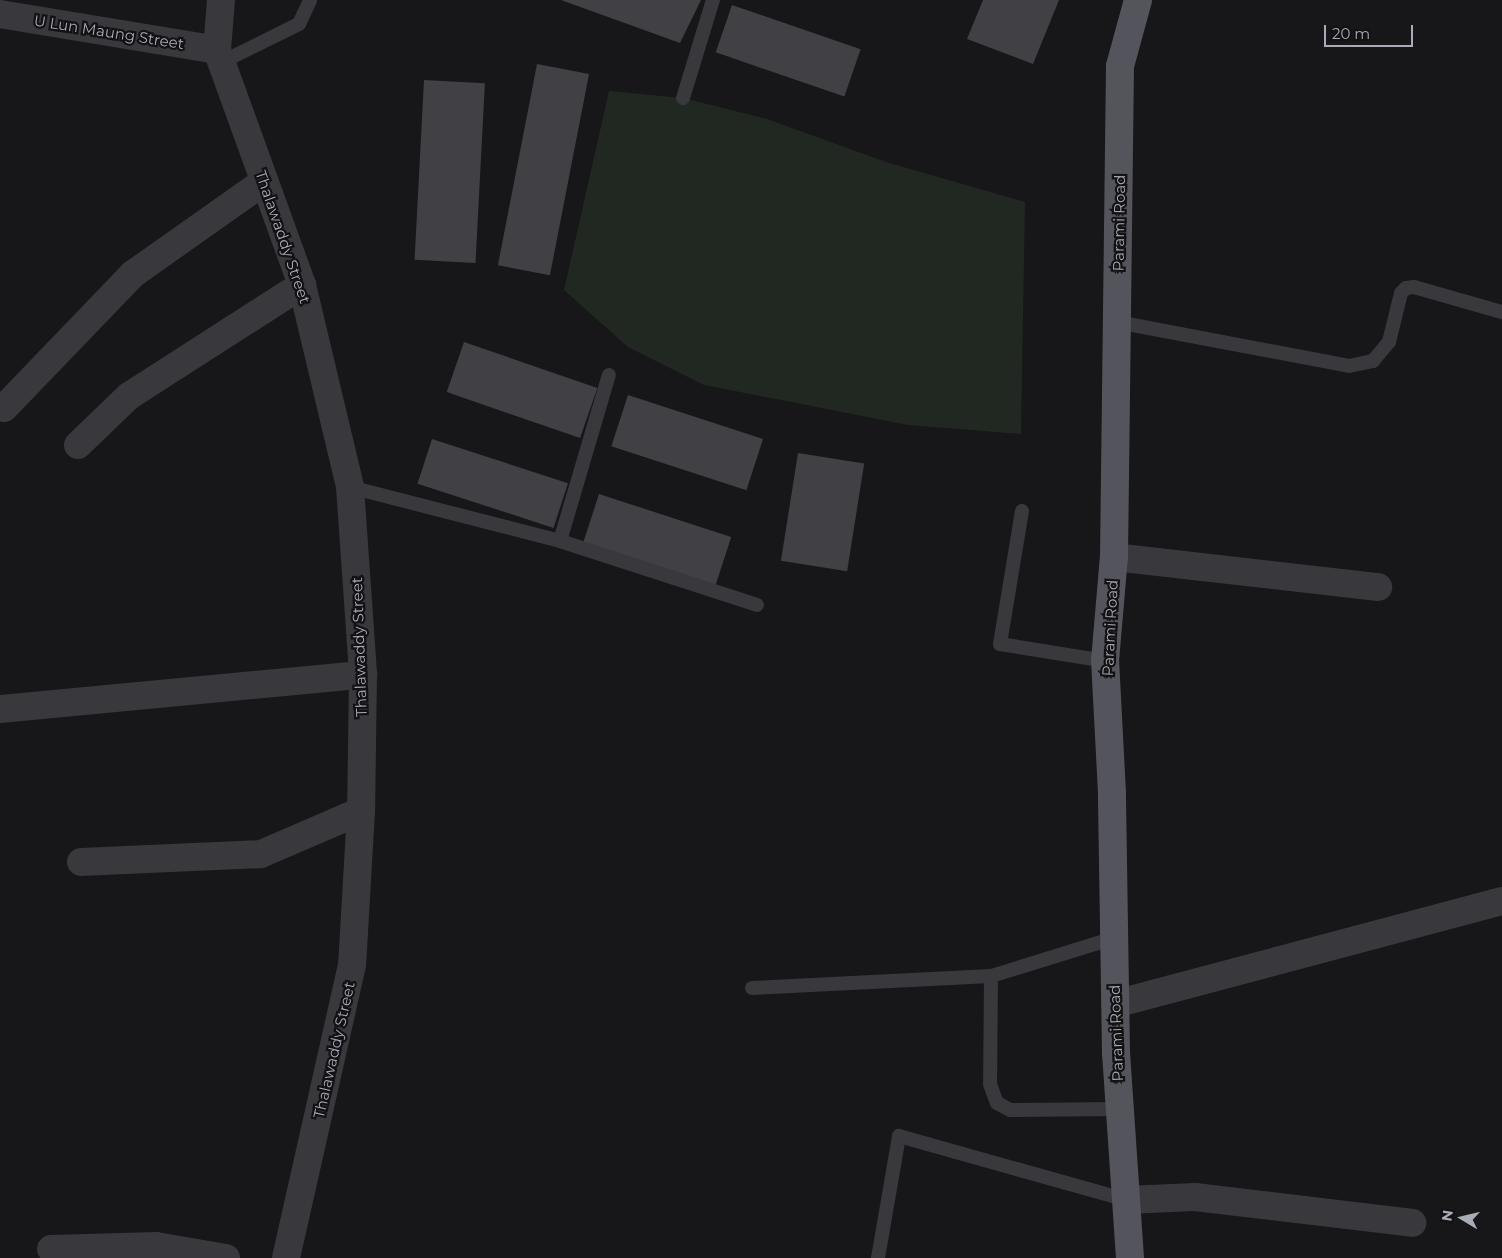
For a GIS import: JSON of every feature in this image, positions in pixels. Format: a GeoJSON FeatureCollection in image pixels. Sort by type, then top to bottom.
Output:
{"type":"FeatureCollection","features":[{"type":"Feature","properties":{"kind":"main road","name":"Parami Road"},"geometry":{"type":"LineString","coordinates":[[1130,1258],[1115,1004],[1106,661],[1114,557],[1120,66],[1138,0]]}},
{"type":"Feature","properties":{"kind":"street"},"geometry":{"type":"LineString","coordinates":[[219,56],[221,0]]}},
{"type":"Feature","properties":{"kind":"street","name":"U Lun Maung Street"},"geometry":{"type":"LineString","coordinates":[[0,14],[219,56]]}},
{"type":"Feature","properties":{"kind":"street","name":"Thalawaddy Street"},"geometry":{"type":"LineString","coordinates":[[219,56],[302,285],[350,487],[362,675],[361,811],[352,965],[286,1258]]}},
{"type":"Feature","properties":{"kind":"street"},"geometry":{"type":"LineString","coordinates":[[4,408],[133,274],[265,182]]}},
{"type":"Feature","properties":{"kind":"street"},"geometry":{"type":"LineString","coordinates":[[78,445],[129,396],[302,285]]}},
{"type":"Feature","properties":{"kind":"street"},"geometry":{"type":"LineString","coordinates":[[1114,557],[1378,587]]}},
{"type":"Feature","properties":{"kind":"street"},"geometry":{"type":"LineString","coordinates":[[0,709],[362,675]]}},
{"type":"Feature","properties":{"kind":"street"},"geometry":{"type":"LineString","coordinates":[[81,862],[261,854],[361,811]]}},
{"type":"Feature","properties":{"kind":"street"},"geometry":{"type":"LineString","coordinates":[[1115,1004],[1502,901]]}},
{"type":"Feature","properties":{"kind":"street"},"geometry":{"type":"LineString","coordinates":[[1126,1200],[1195,1197],[1412,1223]]}},
{"type":"Feature","properties":{"kind":"street"},"geometry":{"type":"LineString","coordinates":[[51,1249],[156,1246],[226,1258]]}},
{"type":"Feature","properties":{"kind":"lane"},"geometry":{"type":"LineString","coordinates":[[219,56],[299,24],[310,0]]}},
{"type":"Feature","properties":{"kind":"lane"},"geometry":{"type":"LineString","coordinates":[[683,98],[713,0]]}},
{"type":"Feature","properties":{"kind":"lane"},"geometry":{"type":"LineString","coordinates":[[1117,322],[1349,366],[1372,361],[1389,342],[1401,293],[1406,288],[1414,287],[1502,312]]}},
{"type":"Feature","properties":{"kind":"lane"},"geometry":{"type":"LineString","coordinates":[[560,541],[609,376]]}},
{"type":"Feature","properties":{"kind":"lane"},"geometry":{"type":"LineString","coordinates":[[350,487],[560,541],[757,604]]}},
{"type":"Feature","properties":{"kind":"lane"},"geometry":{"type":"LineString","coordinates":[[1022,511],[1000,644],[1106,661]]}},
{"type":"Feature","properties":{"kind":"lane"},"geometry":{"type":"LineString","coordinates":[[752,988],[991,976],[1114,938]]}},
{"type":"Feature","properties":{"kind":"lane"},"geometry":{"type":"LineString","coordinates":[[991,976],[990,1084],[997,1103],[1010,1110],[1032,1112],[1120,1109]]}},
{"type":"Feature","properties":{"kind":"lane"},"geometry":{"type":"LineString","coordinates":[[878,1258],[899,1136],[1126,1200]]}},
{"type":"Feature","properties":{"kind":"shaded area"},"geometry":{"type":"Polygon","coordinates":[[[609,91],[683,98],[767,119],[886,162],[1025,202],[1021,434],[908,425],[704,385],[628,347],[564,290],[609,91]]]}},
{"type":"Feature","properties":{"kind":"building"},"geometry":{"type":"Polygon","coordinates":[[[561,0],[701,0],[680,43],[561,0]]]}},
{"type":"Feature","properties":{"kind":"building"},"geometry":{"type":"Polygon","coordinates":[[[983,0],[1059,0],[1033,64],[967,39],[983,0]]]}},
{"type":"Feature","properties":{"kind":"building"},"geometry":{"type":"Polygon","coordinates":[[[732,5],[861,49],[844,97],[716,52],[732,5]]]}},
{"type":"Feature","properties":{"kind":"building"},"geometry":{"type":"Polygon","coordinates":[[[537,64],[589,74],[550,275],[498,265],[537,64]]]}},
{"type":"Feature","properties":{"kind":"building"},"geometry":{"type":"Polygon","coordinates":[[[424,80],[485,83],[475,263],[415,260],[424,80]]]}},
{"type":"Feature","properties":{"kind":"building"},"geometry":{"type":"Polygon","coordinates":[[[464,342],[597,388],[580,438],[447,392],[464,342]]]}},
{"type":"Feature","properties":{"kind":"building"},"geometry":{"type":"Polygon","coordinates":[[[628,395],[763,439],[746,490],[611,446],[628,395]]]}},
{"type":"Feature","properties":{"kind":"building"},"geometry":{"type":"Polygon","coordinates":[[[432,439],[568,483],[553,528],[417,484],[432,439]]]}},
{"type":"Feature","properties":{"kind":"building"},"geometry":{"type":"Polygon","coordinates":[[[798,453],[864,463],[847,571],[781,561],[798,453]]]}},
{"type":"Feature","properties":{"kind":"building"},"geometry":{"type":"Polygon","coordinates":[[[599,494],[731,537],[715,586],[583,543],[599,494]]]}}]}
